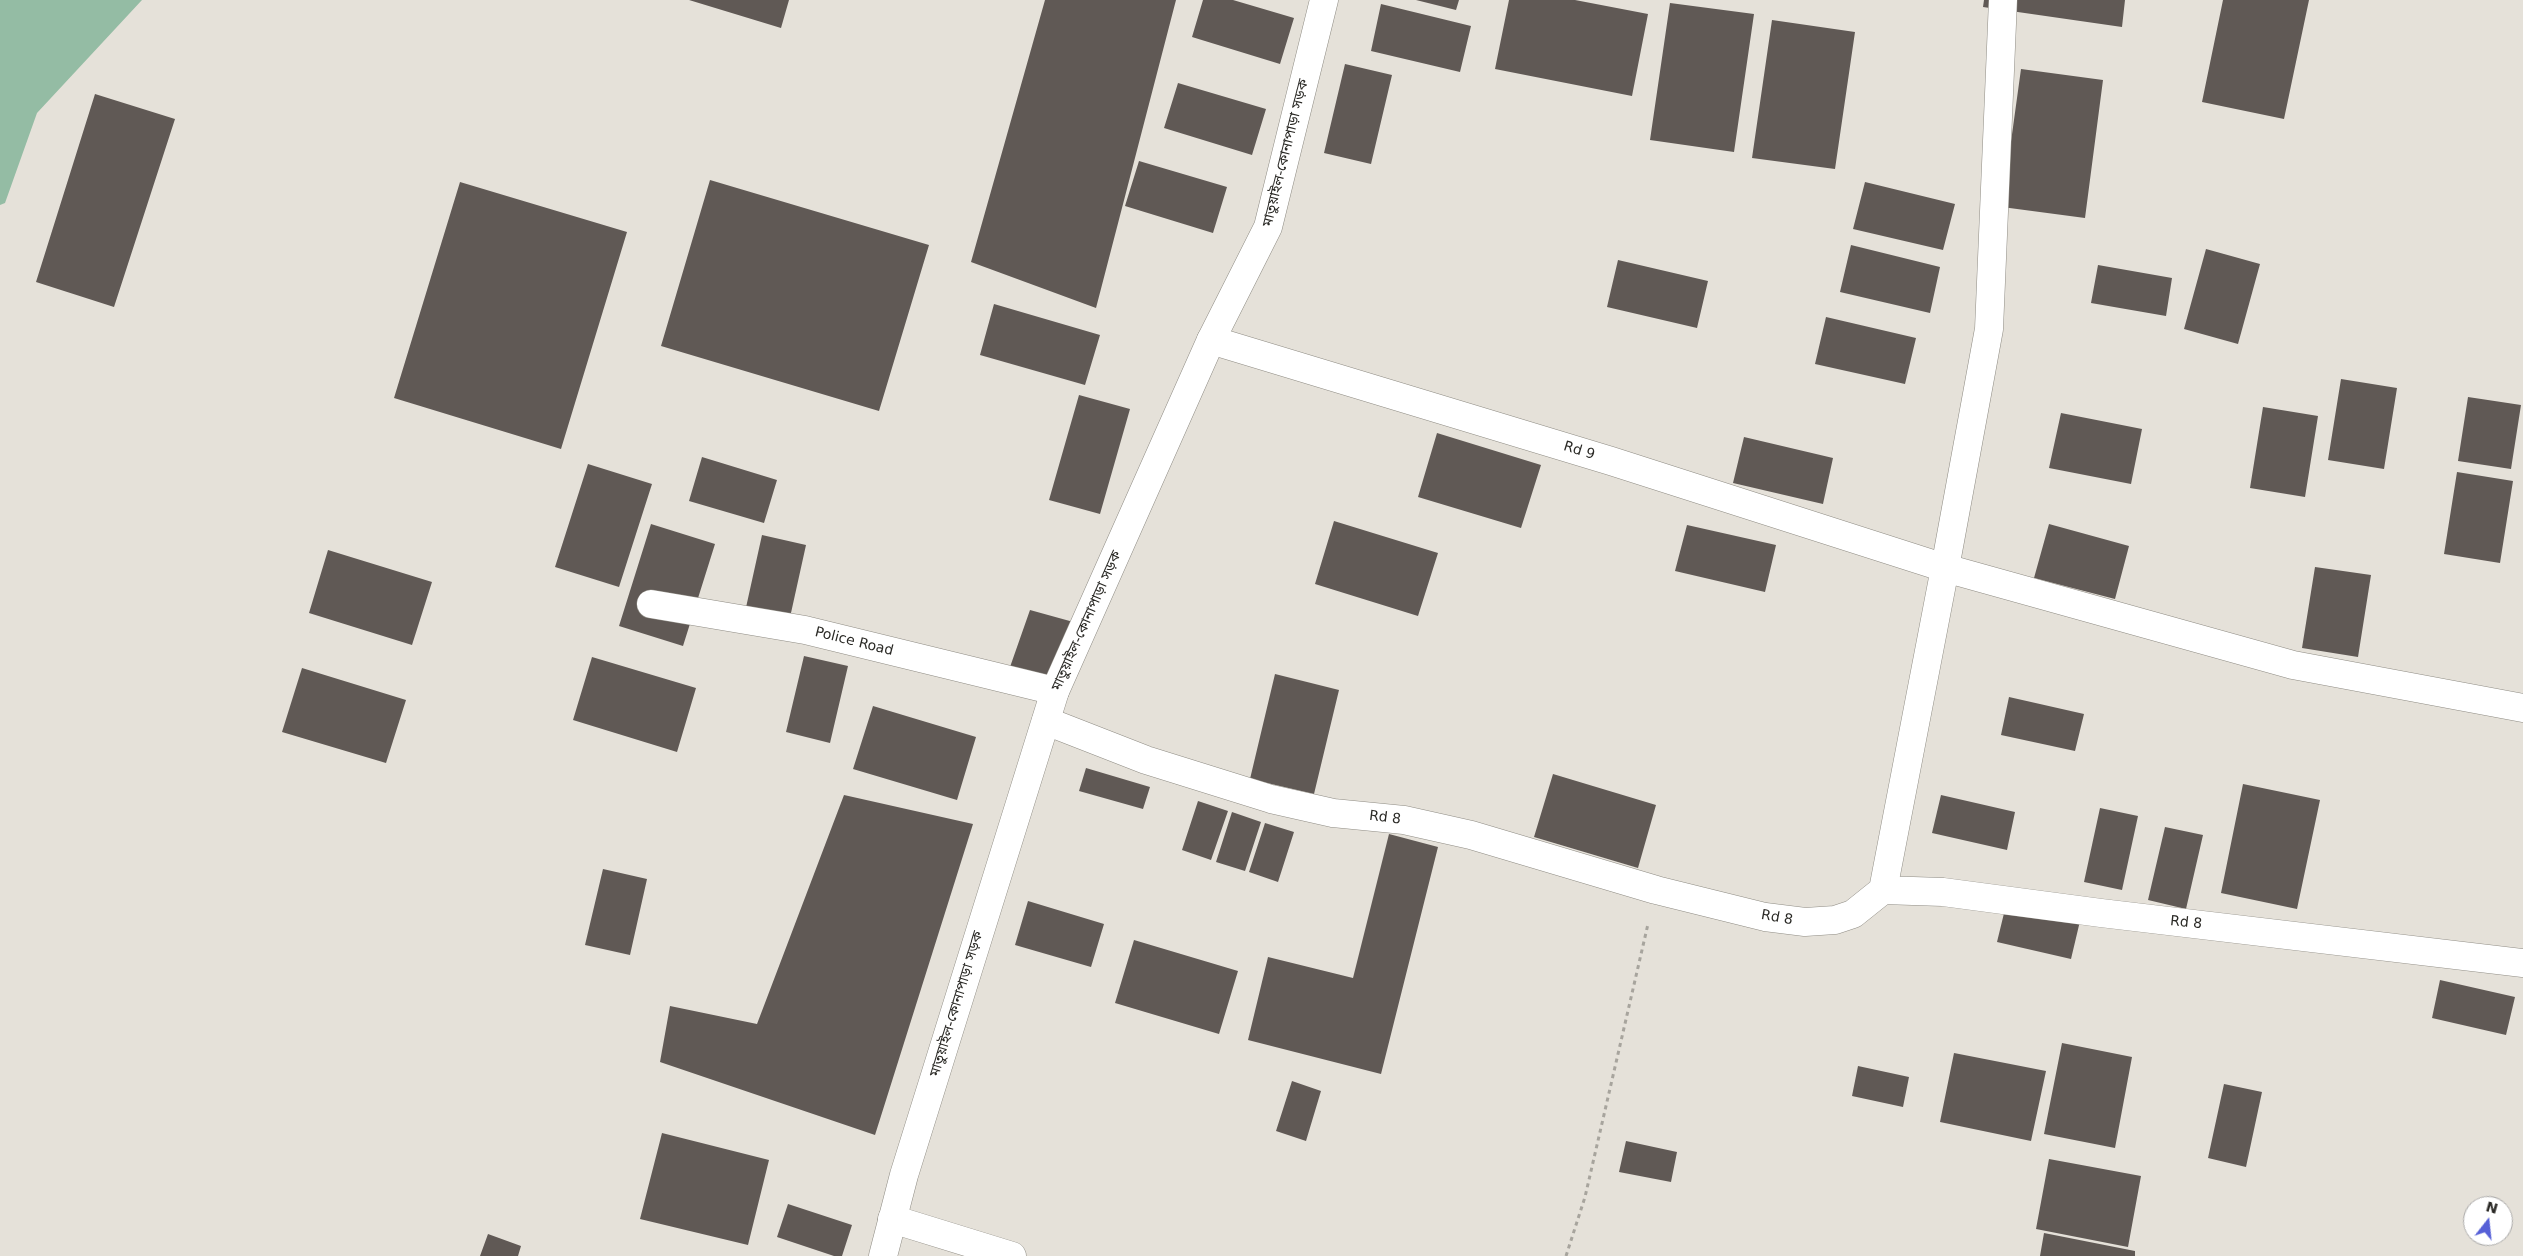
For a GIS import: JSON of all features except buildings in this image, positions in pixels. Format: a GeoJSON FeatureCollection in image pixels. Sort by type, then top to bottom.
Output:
{"type":"FeatureCollection","features":[{"type":"Feature","properties":{"kind":"street","name":"মাতুয়াইল-কোনাপাড়া সড়ক"},"geometry":{"type":"LineString","coordinates":[[883,1256],[892,1218],[1055,691],[1211,340],[1268,227],[1324,0]]}},
{"type":"Feature","properties":{"kind":"street"},"geometry":{"type":"LineString","coordinates":[[1883,890],[1989,329],[2003,0]]}},
{"type":"Feature","properties":{"kind":"street","name":"Rd 9"},"geometry":{"type":"LineString","coordinates":[[1211,340],[1611,461],[1945,568],[2293,665],[2523,708]]}},
{"type":"Feature","properties":{"kind":"street","name":"Police Road"},"geometry":{"type":"LineString","coordinates":[[651,604],[805,630],[1055,691]]}},
{"type":"Feature","properties":{"kind":"street","name":"Rd 8"},"geometry":{"type":"LineString","coordinates":[[1046,721],[1146,760],[1271,799],[1333,812],[1404,820],[1471,835],[1656,890],[1765,916],[1805,922],[1835,920],[1853,914],[1883,890],[1943,892],[2101,913],[2523,963]]}},
{"type":"Feature","properties":{"kind":"street"},"geometry":{"type":"LineString","coordinates":[[892,1218],[1012,1256]]}},
{"type":"Feature","properties":{"kind":"path"},"geometry":{"type":"LineString","coordinates":[[1566,1256],[1585,1197],[1656,890]]}},
{"type":"Feature","properties":{"kind":"shaded area"},"geometry":{"type":"Polygon","coordinates":[[[0,0],[142,0],[37,113],[5,203],[0,205],[0,0]]]}}]}
